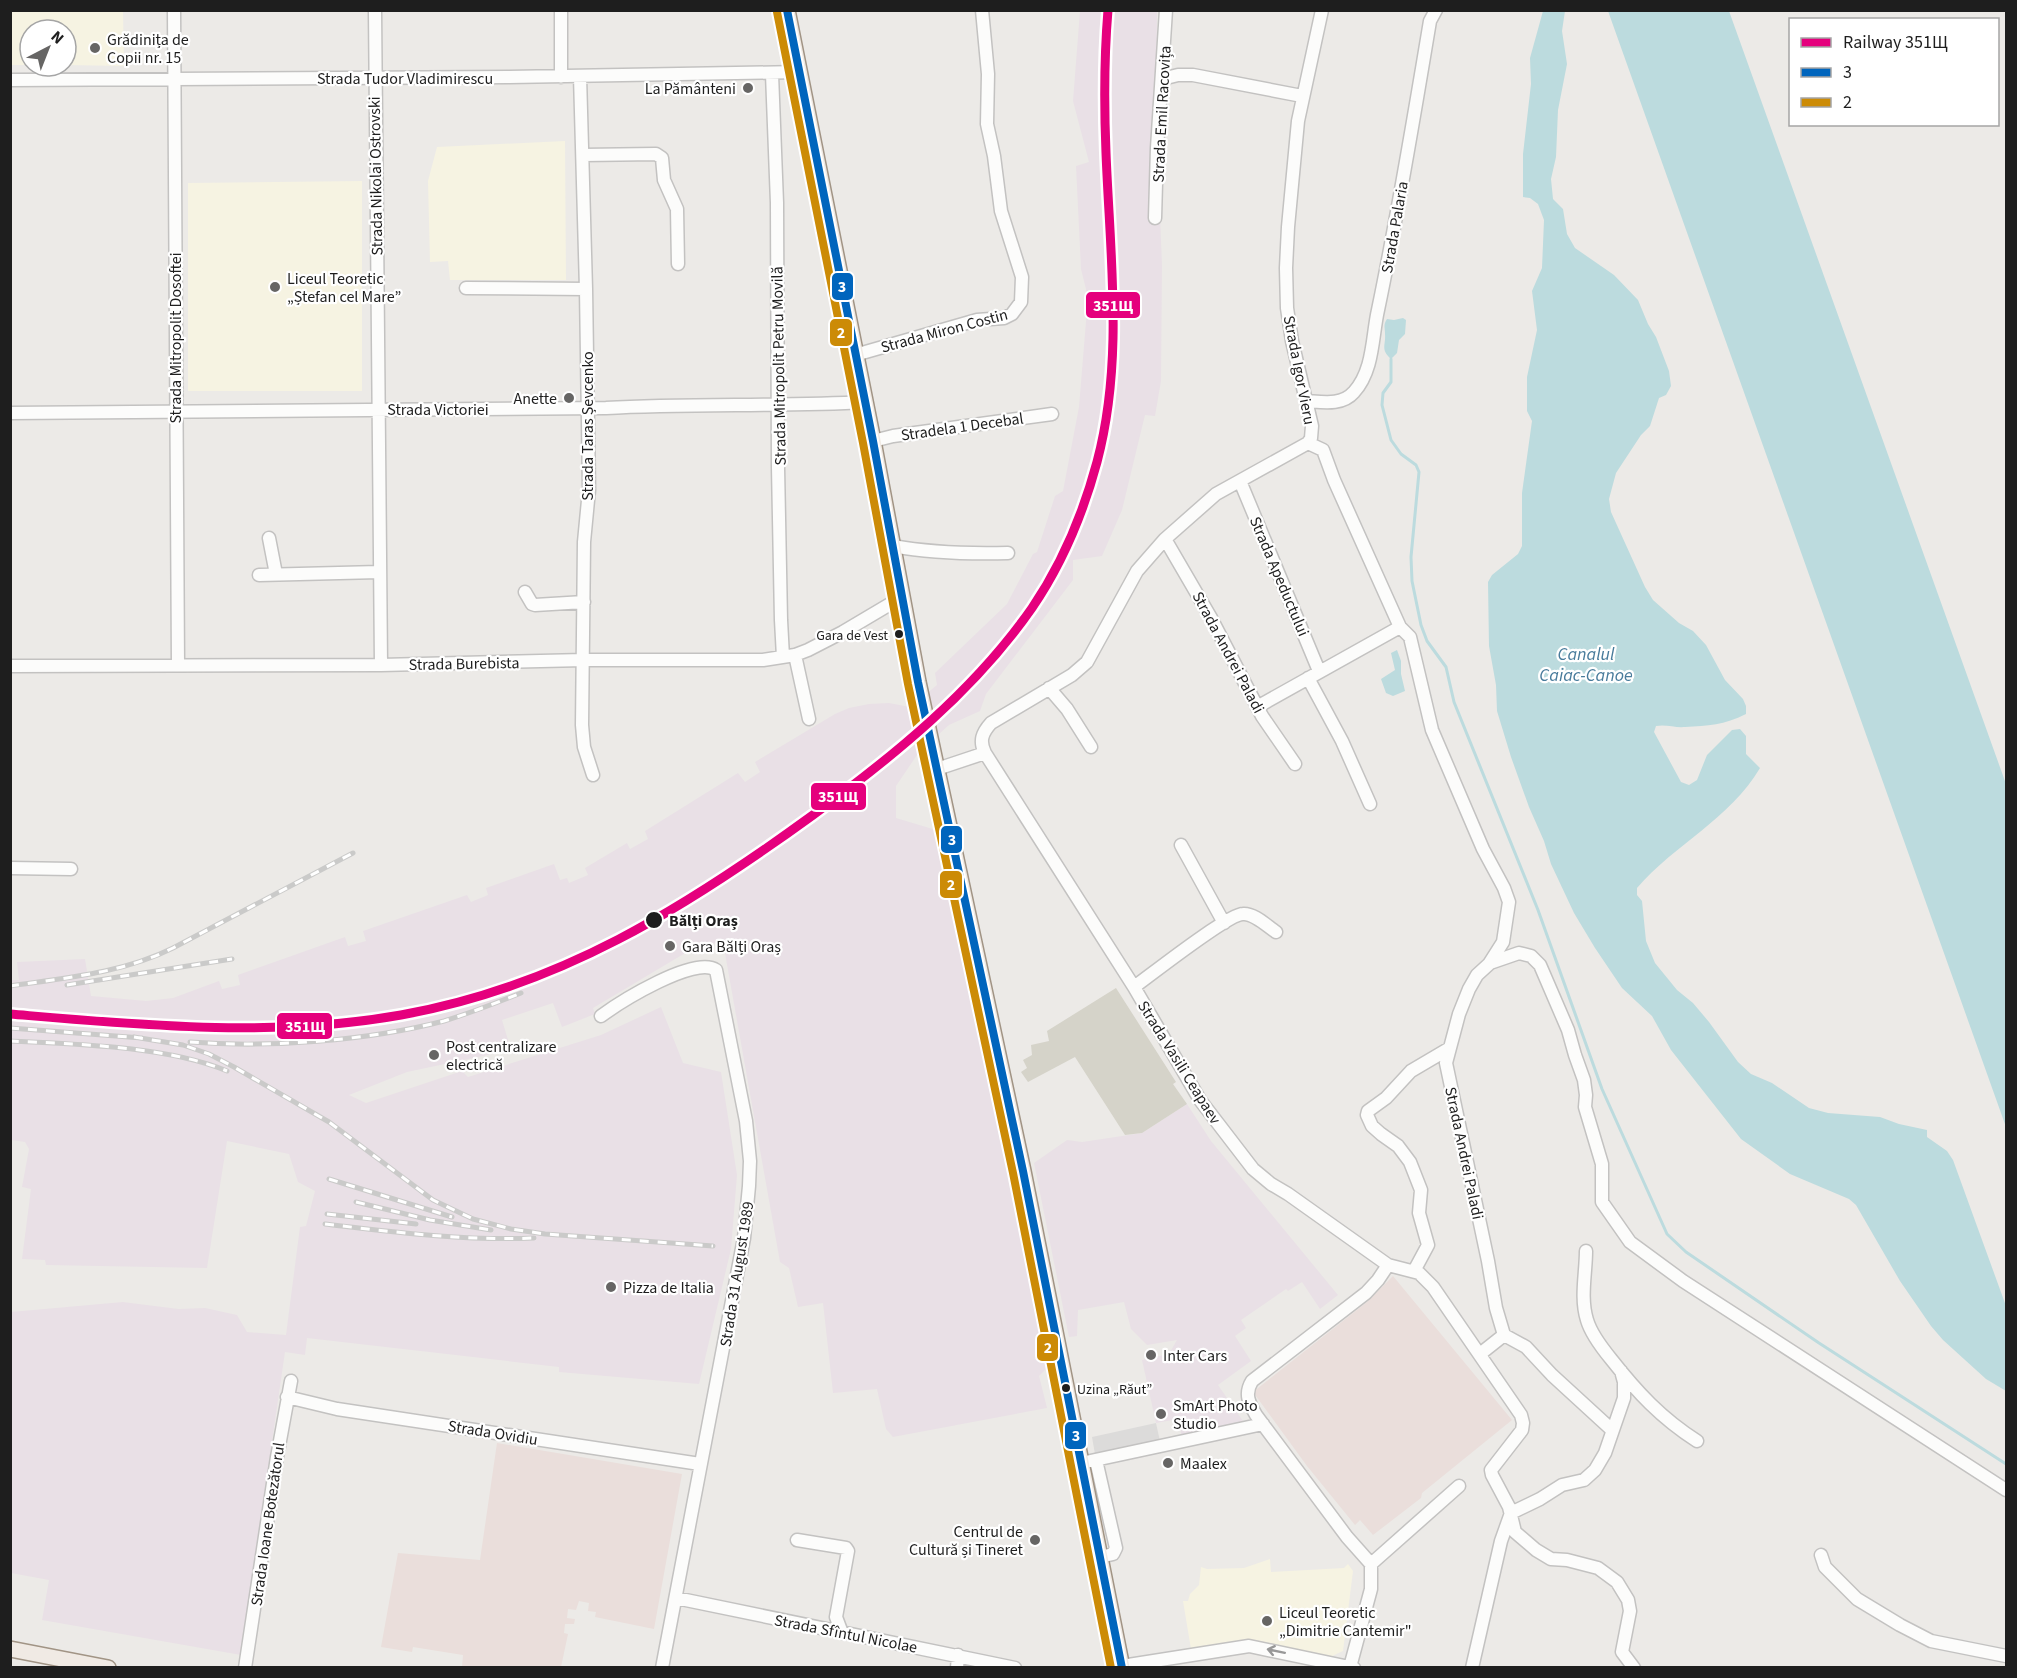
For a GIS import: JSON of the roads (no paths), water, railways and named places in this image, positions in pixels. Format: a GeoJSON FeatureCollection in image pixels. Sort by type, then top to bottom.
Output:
{"type":"FeatureCollection","features":[{"type":"Feature","properties":{"kind":"main road"},"geometry":{"type":"LineString","coordinates":[[787,10],[873,441],[918,682],[1023,1171],[1089,1462],[1100,1557],[1122,1667]]}},
{"type":"Feature","properties":{"kind":"main road"},"geometry":{"type":"LineString","coordinates":[[10,1649],[108,1668]]}},
{"type":"Feature","properties":{"kind":"street","name":"Strada Mitropolit Dosoftei"},"geometry":{"type":"LineString","coordinates":[[174,10],[178,665]]}},
{"type":"Feature","properties":{"kind":"street","name":"Strada Nikolai Ostrovski"},"geometry":{"type":"LineString","coordinates":[[375,10],[381,665]]}},
{"type":"Feature","properties":{"kind":"street"},"geometry":{"type":"LineString","coordinates":[[561,10],[561,77]]}},
{"type":"Feature","properties":{"kind":"street","name":"Strada Miron Costin"},"geometry":{"type":"LineString","coordinates":[[855,354],[977,320],[1004,318],[1012,314],[1021,302],[1022,277],[1001,211],[987,124],[987,61],[982,10]]}},
{"type":"Feature","properties":{"kind":"street","name":"Strada Emil Racovița"},"geometry":{"type":"LineString","coordinates":[[1155,218],[1166,10]]}},
{"type":"Feature","properties":{"kind":"street","name":"Strada Igor Vieru"},"geometry":{"type":"LineString","coordinates":[[985,753],[981,737],[991,723],[1072,675],[1090,659],[1137,571],[1165,539],[1216,494],[1308,443],[1312,432],[1292,341],[1287,308],[1287,268],[1291,190],[1298,121],[1322,10]]}},
{"type":"Feature","properties":{"kind":"street","name":"Strada Palaria"},"geometry":{"type":"LineString","coordinates":[[1307,401],[1331,403],[1350,396],[1363,377],[1371,355],[1374,325],[1389,257],[1430,21],[1436,10]]}},
{"type":"Feature","properties":{"kind":"street","name":"Strada Tudor Vladimirescu"},"geometry":{"type":"LineString","coordinates":[[10,80],[561,77],[799,72]]}},
{"type":"Feature","properties":{"kind":"street","name":"Strada Mitropolit Petru Movilă"},"geometry":{"type":"LineString","coordinates":[[772,74],[777,203],[781,620],[789,656],[809,719]]}},
{"type":"Feature","properties":{"kind":"street"},"geometry":{"type":"LineString","coordinates":[[1162,79],[1178,75],[1193,75],[1302,96]]}},
{"type":"Feature","properties":{"kind":"street","name":"Strada Taras Șevcenko"},"geometry":{"type":"LineString","coordinates":[[580,76],[589,490],[584,542],[583,738],[593,775]]}},
{"type":"Feature","properties":{"kind":"street"},"geometry":{"type":"LineString","coordinates":[[583,155],[656,154],[662,158],[664,180],[677,209],[678,264]]}},
{"type":"Feature","properties":{"kind":"street"},"geometry":{"type":"LineString","coordinates":[[466,288],[586,289]]}},
{"type":"Feature","properties":{"kind":"street","name":"Strada Victoriei"},"geometry":{"type":"LineString","coordinates":[[10,413],[588,408],[865,402]]}},
{"type":"Feature","properties":{"kind":"street","name":"Stradela 1 Decebal"},"geometry":{"type":"LineString","coordinates":[[873,441],[1052,414]]}},
{"type":"Feature","properties":{"kind":"street"},"geometry":{"type":"LineString","coordinates":[[1308,443],[1323,450],[1334,480],[1400,627],[1410,637],[1432,730],[1452,780],[1509,902],[1503,942],[1489,964]]}},
{"type":"Feature","properties":{"kind":"street","name":"Strada Apeductului"},"geometry":{"type":"LineString","coordinates":[[1240,482],[1319,671]]}},
{"type":"Feature","properties":{"kind":"street"},"geometry":{"type":"LineString","coordinates":[[269,538],[276,574]]}},
{"type":"Feature","properties":{"kind":"street","name":"Strada Andrei Paladi"},"geometry":{"type":"LineString","coordinates":[[1165,539],[1211,618],[1257,707],[1295,764]]}},
{"type":"Feature","properties":{"kind":"street"},"geometry":{"type":"LineString","coordinates":[[893,546],[949,553],[1008,553]]}},
{"type":"Feature","properties":{"kind":"street"},"geometry":{"type":"LineString","coordinates":[[259,575],[379,572]]}},
{"type":"Feature","properties":{"kind":"street"},"geometry":{"type":"LineString","coordinates":[[525,592],[530,602],[535,605],[584,602]]}},
{"type":"Feature","properties":{"kind":"street","name":"Strada Burebista"},"geometry":{"type":"LineString","coordinates":[[10,666],[381,665],[584,660],[730,660],[789,656],[827,641],[902,597]]}},
{"type":"Feature","properties":{"kind":"street"},"geometry":{"type":"LineString","coordinates":[[1257,707],[1400,627]]}},
{"type":"Feature","properties":{"kind":"street"},"geometry":{"type":"LineString","coordinates":[[1308,678],[1342,741],[1370,804]]}},
{"type":"Feature","properties":{"kind":"street"},"geometry":{"type":"LineString","coordinates":[[1049,688],[1067,709],[1091,747]]}},
{"type":"Feature","properties":{"kind":"street"},"geometry":{"type":"LineString","coordinates":[[936,762],[985,753]]}},
{"type":"Feature","properties":{"kind":"street","name":"Strada Vasili Ceapaev"},"geometry":{"type":"LineString","coordinates":[[985,753],[1134,987],[1200,1100],[1253,1169],[1388,1265],[1414,1271],[1423,1276],[1480,1354],[1512,1401],[1523,1423],[1518,1437],[1491,1470],[1491,1475],[1511,1513]]}},
{"type":"Feature","properties":{"kind":"street"},"geometry":{"type":"LineString","coordinates":[[1181,845],[1224,923]]}},
{"type":"Feature","properties":{"kind":"street"},"geometry":{"type":"LineString","coordinates":[[10,868],[71,869]]}},
{"type":"Feature","properties":{"kind":"street"},"geometry":{"type":"LineString","coordinates":[[1134,987],[1240,914],[1248,914],[1276,932]]}},
{"type":"Feature","properties":{"kind":"street"},"geometry":{"type":"LineString","coordinates":[[1489,964],[1519,953],[1531,956],[1540,965],[1568,1030],[1584,1080],[1587,1095],[1585,1107],[1602,1164],[1602,1202],[1630,1242],[1683,1281],[2007,1490]]}},
{"type":"Feature","properties":{"kind":"street","name":"Strada Andrei Paladi"},"geometry":{"type":"LineString","coordinates":[[1489,964],[1477,975],[1462,1003],[1446,1063],[1496,1308],[1504,1335]]}},
{"type":"Feature","properties":{"kind":"street","name":"Strada 31 August 1989"},"geometry":{"type":"LineString","coordinates":[[601,1016],[631,995],[699,966],[713,968],[718,976],[746,1121],[750,1161],[744,1238],[662,1668]]}},
{"type":"Feature","properties":{"kind":"street"},"geometry":{"type":"LineString","coordinates":[[1414,1271],[1428,1245],[1419,1213],[1420,1190],[1407,1156],[1393,1142],[1378,1132],[1369,1120],[1368,1111],[1382,1101],[1411,1071],[1450,1048]]}},
{"type":"Feature","properties":{"kind":"street"},"geometry":{"type":"LineString","coordinates":[[1586,1251],[1584,1288],[1587,1320],[1595,1337],[1635,1390],[1655,1410],[1697,1441]]}},
{"type":"Feature","properties":{"kind":"street"},"geometry":{"type":"LineString","coordinates":[[1122,1667],[1249,1646],[1352,1667],[1371,1588],[1371,1564],[1347,1537],[1263,1424],[1248,1401],[1247,1392],[1252,1381],[1366,1293],[1388,1265]]}},
{"type":"Feature","properties":{"kind":"street"},"geometry":{"type":"LineString","coordinates":[[1480,1354],[1504,1335],[1526,1347],[1552,1375],[1612,1430]]}},
{"type":"Feature","properties":{"kind":"street"},"geometry":{"type":"LineString","coordinates":[[1472,1668],[1496,1562],[1511,1513],[1562,1485],[1580,1481],[1591,1474],[1605,1453],[1624,1398],[1621,1371]]}},
{"type":"Feature","properties":{"kind":"street","name":"Strada Ioane Botezătorul"},"geometry":{"type":"LineString","coordinates":[[245,1668],[291,1381]]}},
{"type":"Feature","properties":{"kind":"street","name":"Strada Ovidiu"},"geometry":{"type":"LineString","coordinates":[[287,1397],[337,1409],[700,1464]]}},
{"type":"Feature","properties":{"kind":"street"},"geometry":{"type":"LineString","coordinates":[[1089,1462],[1263,1424]]}},
{"type":"Feature","properties":{"kind":"street"},"geometry":{"type":"LineString","coordinates":[[1371,1564],[1459,1486]]}},
{"type":"Feature","properties":{"kind":"street"},"geometry":{"type":"LineString","coordinates":[[1511,1513],[1515,1532],[1541,1555],[1551,1559],[1590,1565],[1617,1581],[1628,1600],[1630,1611],[1622,1652],[1634,1668]]}},
{"type":"Feature","properties":{"kind":"street"},"geometry":{"type":"LineString","coordinates":[[797,1540],[846,1548],[848,1551],[836,1617],[842,1633]]}},
{"type":"Feature","properties":{"kind":"street"},"geometry":{"type":"LineString","coordinates":[[1821,1555],[1825,1567],[1857,1599],[1900,1625],[1931,1641],[2007,1656]]}},
{"type":"Feature","properties":{"kind":"street","name":"Strada Sfîntul Nicolae"},"geometry":{"type":"LineString","coordinates":[[676,1598],[842,1633],[958,1661],[1015,1668]]}},
{"type":"Feature","properties":{"kind":"water","name":"Canalul Caiac-Canoe"},"geometry":{"type":"Polygon","coordinates":[[[1543,11],[1565,11],[1562,31],[1567,64],[1558,110],[1556,157],[1551,179],[1553,199],[1563,209],[1567,234],[1575,248],[1614,275],[1638,300],[1669,371],[1671,386],[1666,395],[1659,398],[1650,426],[1641,435],[1616,473],[1609,499],[1611,512],[1653,600],[1679,623],[1693,631],[1706,645],[1725,680],[1743,699],[1746,706],[1746,714],[1723,723],[1693,727],[1663,725],[1656,726],[1654,732],[1681,782],[1689,785],[1697,780],[1707,755],[1732,730],[1740,729],[1746,736],[1746,754],[1760,768],[1748,786],[1718,817],[1652,872],[1637,888],[1637,895],[1642,901],[1646,941],[1655,963],[1677,990],[1693,1003],[1738,1062],[1751,1074],[1772,1083],[1809,1108],[1828,1113],[1880,1117],[1927,1130],[1927,1137],[1947,1151],[1953,1160],[2006,1306],[2006,1391],[1986,1379],[1931,1326],[1900,1281],[1856,1205],[1849,1199],[1790,1174],[1741,1139],[1671,1050],[1652,1016],[1622,988],[1574,913],[1551,864],[1511,757],[1497,711],[1496,685],[1489,646],[1488,582],[1492,575],[1518,554],[1522,546],[1522,493],[1532,421],[1527,411],[1527,377],[1537,330],[1532,291],[1542,268],[1544,220],[1538,204],[1530,198],[1523,197],[1523,154],[1531,84],[1530,58],[1543,11]]]}},
{"type":"Feature","properties":{"kind":"water"},"geometry":{"type":"Polygon","coordinates":[[[1608,11],[1729,11],[2006,784],[2006,1127],[1608,11]]]}},
{"type":"Feature","properties":{"kind":"water"},"geometry":{"type":"Polygon","coordinates":[[[1403,318],[1406,320],[1405,334],[1399,340],[1397,353],[1391,359],[1385,350],[1385,323],[1387,319],[1403,318]]]}},
{"type":"Feature","properties":{"kind":"water"},"geometry":{"type":"Polygon","coordinates":[[[1397,650],[1401,661],[1405,691],[1393,696],[1386,693],[1381,679],[1395,670],[1391,653],[1397,650]]]}},
{"type":"Feature","properties":{"kind":"waterway"},"geometry":{"type":"LineString","coordinates":[[1391,359],[1391,382],[1383,393],[1382,405],[1391,440],[1401,454],[1416,465],[1419,472],[1411,557],[1412,581],[1421,625],[1427,641],[1446,667],[1454,702],[1538,910],[1602,1089],[1667,1234],[1686,1252],[1819,1343],[2006,1464]]}},
{"type":"Feature","properties":{"kind":"railway"},"geometry":{"type":"LineString","coordinates":[[10,986],[114,969],[154,956],[353,853]]}},
{"type":"Feature","properties":{"kind":"railway"},"geometry":{"type":"LineString","coordinates":[[67,985],[232,959]]}},
{"type":"Feature","properties":{"kind":"railway"},"geometry":{"type":"LineString","coordinates":[[190,1042],[285,1043],[383,1034],[444,1021],[521,993]]}},
{"type":"Feature","properties":{"kind":"railway"},"geometry":{"type":"LineString","coordinates":[[10,1028],[142,1038]]}},
{"type":"Feature","properties":{"kind":"railway"},"geometry":{"type":"LineString","coordinates":[[134,1037],[183,1045],[209,1054],[234,1067],[329,1122],[433,1200],[473,1219],[511,1229],[545,1234],[713,1246]]}},
{"type":"Feature","properties":{"kind":"railway"},"geometry":{"type":"LineString","coordinates":[[10,1041],[91,1045],[149,1051],[177,1056],[227,1071]]}},
{"type":"Feature","properties":{"kind":"railway"},"geometry":{"type":"LineString","coordinates":[[329,1179],[452,1217]]}},
{"type":"Feature","properties":{"kind":"railway"},"geometry":{"type":"LineString","coordinates":[[356,1202],[430,1220],[491,1230]]}},
{"type":"Feature","properties":{"kind":"railway"},"geometry":{"type":"LineString","coordinates":[[327,1214],[416,1224]]}},
{"type":"Feature","properties":{"kind":"railway"},"geometry":{"type":"LineString","coordinates":[[325,1224],[455,1237],[534,1238]]}},
{"type":"Feature","properties":{"kind":"rail line","name":"351Щ"},"geometry":{"type":"LineString","coordinates":[[10,1014],[157,1025],[255,1028],[304,1026],[401,1015],[459,1002],[514,985],[567,964],[618,939],[717,882],[843,793],[931,720],[985,667],[1043,591],[1070,538],[1097,462],[1105,424],[1113,347],[1105,117],[1108,10]]}},
{"type":"Feature","properties":{"kind":"place","name":"Grădinița de Copii nr. 15"},"geometry":{"type":"Point","coordinates":[95,48]}},
{"type":"Feature","properties":{"kind":"place","name":"La Pământeni"},"geometry":{"type":"Point","coordinates":[748,88]}},
{"type":"Feature","properties":{"kind":"place","name":"Liceul Teoretic „Ștefan cel Mare”"},"geometry":{"type":"Point","coordinates":[275,287]}},
{"type":"Feature","properties":{"kind":"place","name":"Anette"},"geometry":{"type":"Point","coordinates":[569,398]}},
{"type":"Feature","properties":{"kind":"place","name":"Gara de Vest"},"geometry":{"type":"Point","coordinates":[899,634]}},
{"type":"Feature","properties":{"kind":"place","name":"Bălți Oraș"},"geometry":{"type":"Point","coordinates":[654,920]}},
{"type":"Feature","properties":{"kind":"place","name":"Gara Bălți Oraș"},"geometry":{"type":"Point","coordinates":[670,946]}},
{"type":"Feature","properties":{"kind":"place","name":"Post centralizare electrică"},"geometry":{"type":"Point","coordinates":[434,1055]}},
{"type":"Feature","properties":{"kind":"place","name":"Pizza de Italia"},"geometry":{"type":"Point","coordinates":[611,1287]}},
{"type":"Feature","properties":{"kind":"place","name":"Inter Cars"},"geometry":{"type":"Point","coordinates":[1151,1355]}},
{"type":"Feature","properties":{"kind":"place","name":"Uzina „Răut”"},"geometry":{"type":"Point","coordinates":[1066,1388]}},
{"type":"Feature","properties":{"kind":"place","name":"SmArt Photo Studio"},"geometry":{"type":"Point","coordinates":[1161,1414]}},
{"type":"Feature","properties":{"kind":"place","name":"Maalex"},"geometry":{"type":"Point","coordinates":[1168,1463]}},
{"type":"Feature","properties":{"kind":"place","name":"Centrul de Cultură și Tineret"},"geometry":{"type":"Point","coordinates":[1035,1540]}},
{"type":"Feature","properties":{"kind":"place","name":"Liceul Teoretic „Dimitrie Cantemir\""},"geometry":{"type":"Point","coordinates":[1267,1621]}}]}
